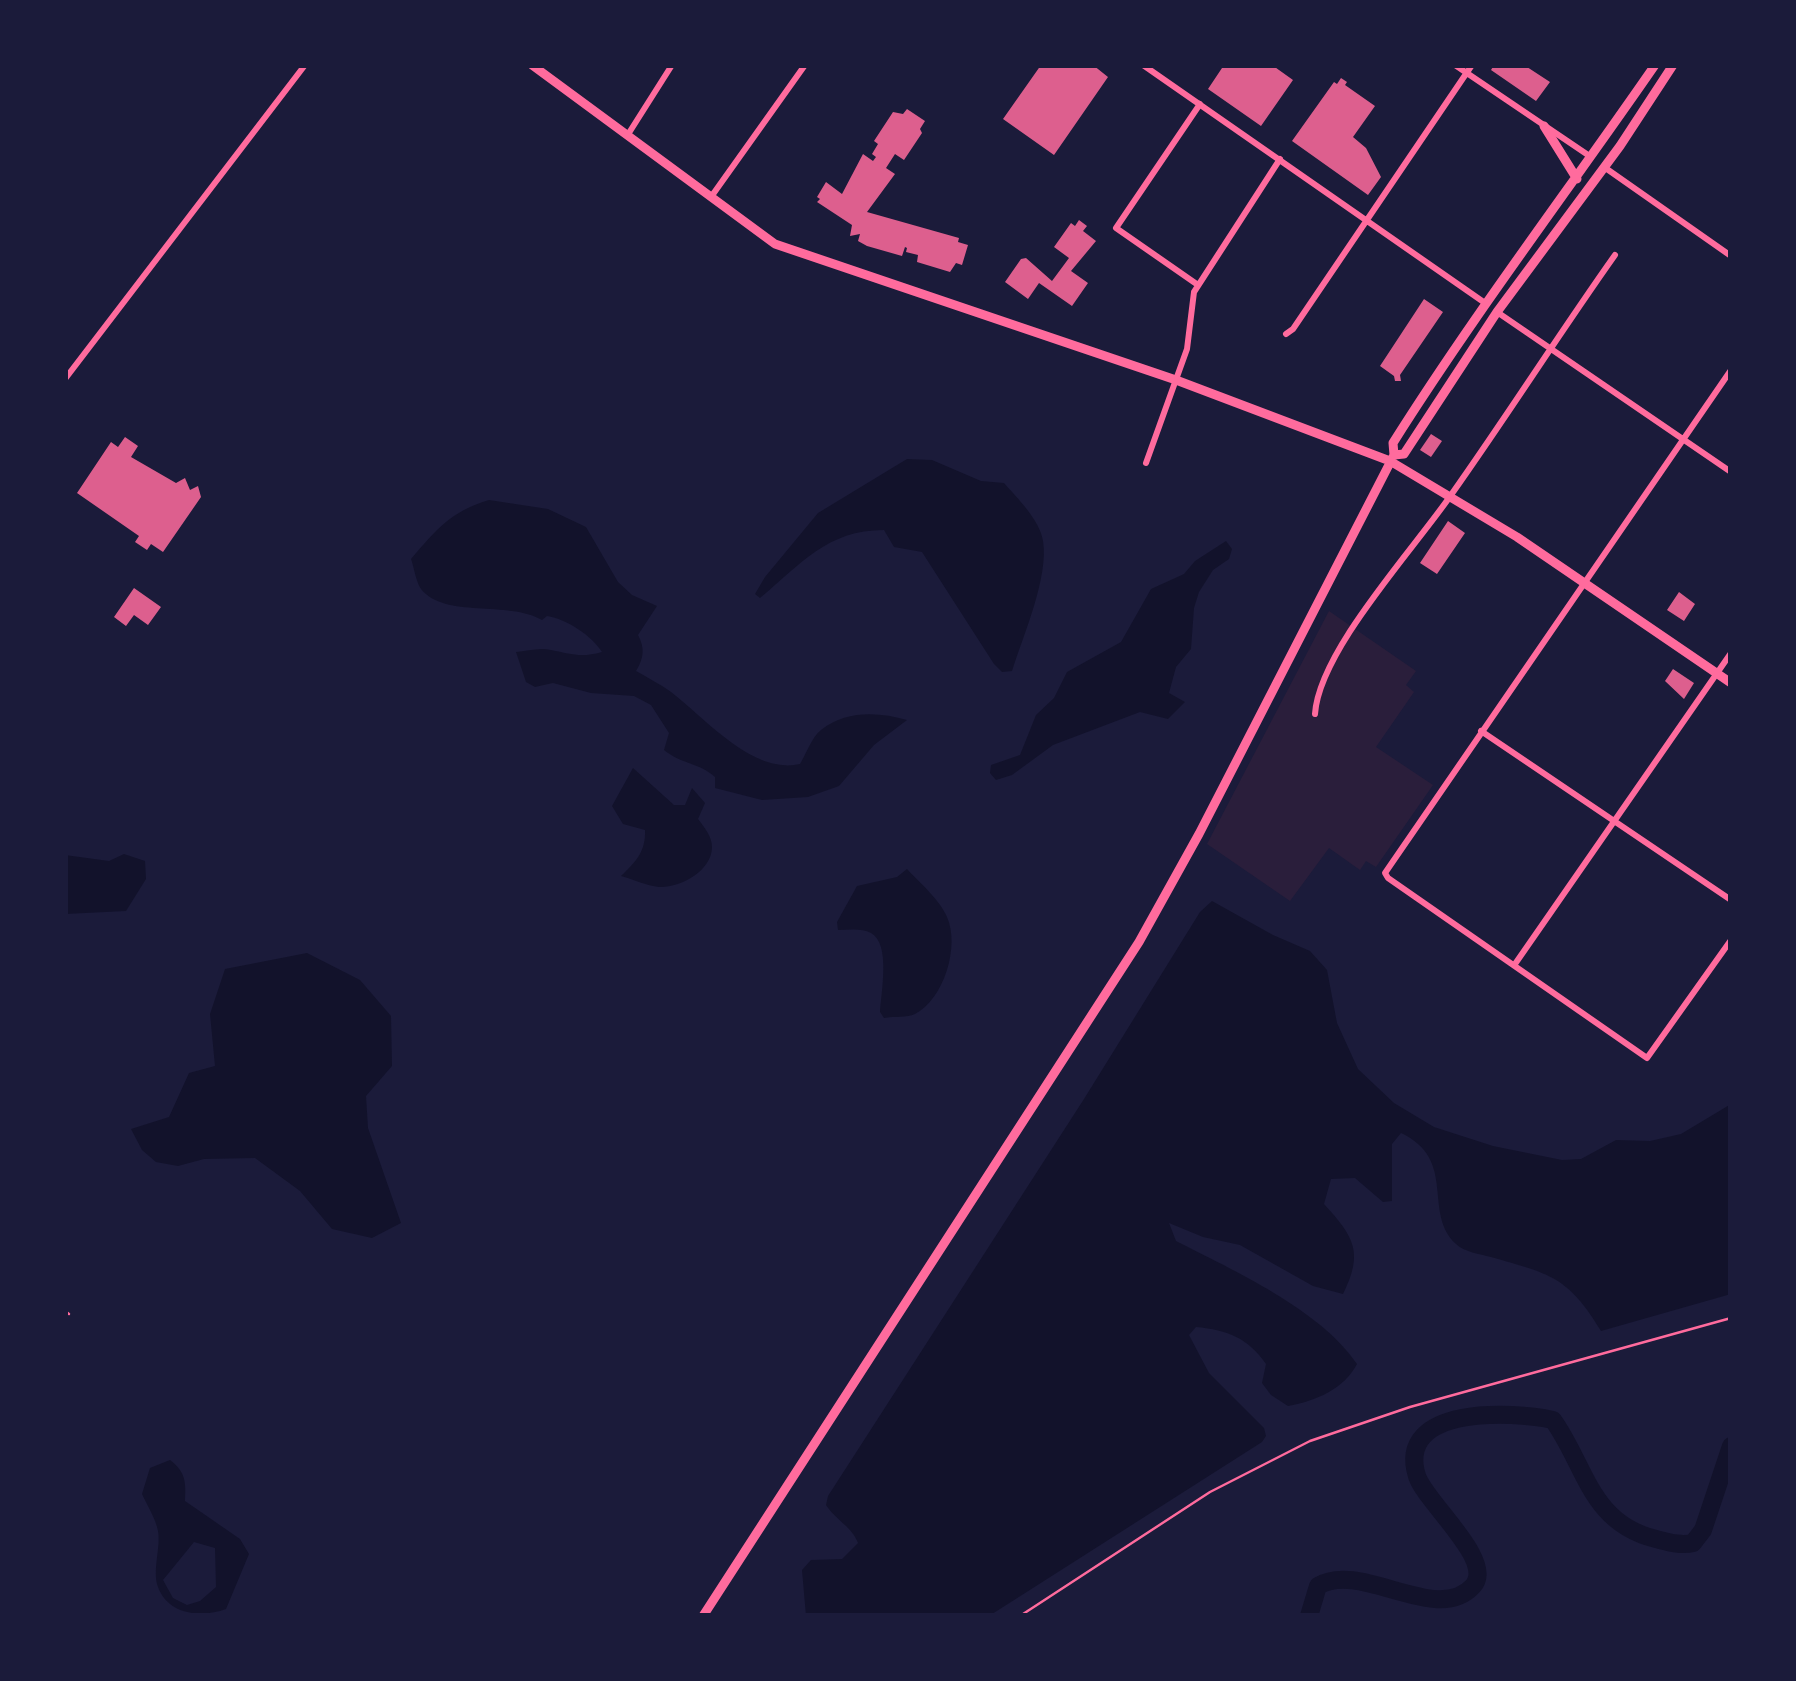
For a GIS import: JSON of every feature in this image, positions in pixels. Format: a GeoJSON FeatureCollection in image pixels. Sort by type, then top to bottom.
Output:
{"type":"FeatureCollection","features":[{"type":"Feature","properties":{"kind":"main road"},"geometry":{"type":"LineString","coordinates":[[532,65],[774,244],[1176,380],[1392,458],[1731,683]]}},
{"type":"Feature","properties":{"kind":"main road"},"geometry":{"type":"LineString","coordinates":[[703,1616],[1140,942],[1392,458],[1393,443],[1485,303],[1592,158],[1654,65]]}},
{"type":"Feature","properties":{"kind":"main road"},"geometry":{"type":"LineString","coordinates":[[1392,458],[1404,454],[1497,312],[1604,168],[1674,65]]}},
{"type":"Feature","properties":{"kind":"main road"},"geometry":{"type":"LineString","coordinates":[[1544,126],[1577,179]]}},
{"type":"Feature","properties":{"kind":"street"},"geometry":{"type":"LineString","coordinates":[[65,379],[305,65]]}},
{"type":"Feature","properties":{"kind":"street"},"geometry":{"type":"LineString","coordinates":[[627,136],[672,65]]}},
{"type":"Feature","properties":{"kind":"street"},"geometry":{"type":"LineString","coordinates":[[711,197],[804,65]]}},
{"type":"Feature","properties":{"kind":"street"},"geometry":{"type":"LineString","coordinates":[[1143,65],[1485,303]]}},
{"type":"Feature","properties":{"kind":"street"},"geometry":{"type":"LineString","coordinates":[[1455,65],[1592,158]]}},
{"type":"Feature","properties":{"kind":"street"},"geometry":{"type":"LineString","coordinates":[[1286,334],[1368,221],[1472,65]]}},
{"type":"Feature","properties":{"kind":"street"},"geometry":{"type":"LineString","coordinates":[[1198,285],[1116,228],[1200,104]]}},
{"type":"Feature","properties":{"kind":"street"},"geometry":{"type":"LineString","coordinates":[[1146,463],[1189,339],[1191,304],[1198,285],[1280,159]]}},
{"type":"Feature","properties":{"kind":"street"},"geometry":{"type":"LineString","coordinates":[[1604,168],[1731,256]]}},
{"type":"Feature","properties":{"kind":"street"},"geometry":{"type":"LineString","coordinates":[[1315,714],[1317,691],[1350,632],[1451,495],[1615,255]]}},
{"type":"Feature","properties":{"kind":"street"},"geometry":{"type":"LineString","coordinates":[[1497,312],[1731,472]]}},
{"type":"Feature","properties":{"kind":"street"},"geometry":{"type":"LineString","coordinates":[[1731,370],[1386,873],[1647,1058],[1731,940]]}},
{"type":"Feature","properties":{"kind":"street"},"geometry":{"type":"LineString","coordinates":[[1514,964],[1731,654]]}},
{"type":"Feature","properties":{"kind":"street"},"geometry":{"type":"LineString","coordinates":[[1480,731],[1731,900]]}},
{"type":"Feature","properties":{"kind":"path"},"geometry":{"type":"LineString","coordinates":[[1020,1616],[1210,1492],[1347,1427],[1731,1318]]}},
{"type":"Feature","properties":{"kind":"path"},"geometry":{"type":"LineString","coordinates":[[1731,1538],[1731,1596]]}},
{"type":"Feature","properties":{"kind":"path"},"geometry":{"type":"LineString","coordinates":[[1728,1616],[1731,1609]]}},
{"type":"Feature","properties":{"kind":"shaded area"},"geometry":{"type":"Polygon","coordinates":[[[907,459],[932,460],[981,481],[1004,483],[1037,525],[1043,541],[1042,572],[1012,671],[1002,672],[994,664],[922,552],[894,547],[884,530],[846,536],[831,543],[760,598],[755,594],[818,513],[907,459]]]}},
{"type":"Feature","properties":{"kind":"shaded area"},"geometry":{"type":"Polygon","coordinates":[[[489,500],[548,509],[586,527],[618,582],[632,595],[657,606],[638,635],[643,653],[636,671],[671,692],[747,753],[782,765],[800,764],[818,733],[841,719],[874,714],[907,720],[874,745],[839,786],[808,797],[762,800],[715,788],[715,777],[709,772],[664,750],[669,733],[651,705],[634,696],[591,693],[553,683],[535,687],[526,682],[516,652],[602,652],[578,629],[547,616],[542,620],[512,611],[445,604],[421,589],[411,559],[445,523],[489,500]]]}},
{"type":"Feature","properties":{"kind":"shaded area"},"geometry":{"type":"Polygon","coordinates":[[[1226,541],[1232,549],[1229,559],[1213,570],[1199,592],[1191,649],[1176,667],[1169,693],[1185,702],[1168,719],[1140,712],[1053,745],[1012,775],[996,780],[990,773],[991,765],[1020,755],[1036,715],[1054,698],[1067,672],[1121,642],[1151,589],[1184,574],[1195,561],[1226,541]]]}},
{"type":"Feature","properties":{"kind":"shaded area"},"geometry":{"type":"Polygon","coordinates":[[[1329,611],[1416,671],[1406,685],[1414,692],[1376,747],[1433,785],[1376,867],[1366,861],[1360,870],[1329,848],[1290,901],[1207,844],[1329,611]]]}},
{"type":"Feature","properties":{"kind":"shaded area"},"geometry":{"type":"Polygon","coordinates":[[[633,768],[674,805],[685,805],[692,788],[705,803],[698,819],[711,839],[711,856],[701,870],[685,881],[659,887],[621,876],[639,856],[645,837],[645,830],[623,824],[612,806],[633,768]]]}},
{"type":"Feature","properties":{"kind":"shaded area"},"geometry":{"type":"Polygon","coordinates":[[[124,854],[145,861],[146,879],[126,911],[65,914],[65,855],[109,861],[124,854]]]}},
{"type":"Feature","properties":{"kind":"shaded area"},"geometry":{"type":"Polygon","coordinates":[[[907,869],[947,917],[952,942],[950,956],[941,984],[925,1007],[912,1015],[884,1018],[880,1012],[881,947],[871,933],[838,930],[837,922],[857,886],[897,877],[907,869]]]}},
{"type":"Feature","properties":{"kind":"shaded area"},"geometry":{"type":"Polygon","coordinates":[[[1212,901],[1310,951],[1327,970],[1337,1023],[1358,1069],[1394,1103],[1434,1127],[1493,1146],[1562,1160],[1581,1159],[1616,1140],[1650,1141],[1681,1134],[1731,1104],[1731,1294],[1601,1331],[1578,1299],[1556,1280],[1456,1244],[1441,1217],[1429,1157],[1401,1133],[1392,1144],[1392,1201],[1383,1202],[1355,1178],[1331,1179],[1324,1204],[1343,1226],[1353,1246],[1353,1267],[1343,1294],[1313,1286],[1240,1245],[1203,1237],[1169,1223],[1176,1241],[1274,1293],[1341,1344],[1357,1364],[1337,1387],[1288,1406],[1271,1395],[1262,1383],[1266,1364],[1252,1348],[1227,1333],[1196,1327],[1189,1335],[1209,1373],[1264,1428],[1266,1436],[1262,1442],[989,1616],[806,1616],[802,1570],[811,1560],[842,1559],[858,1543],[826,1505],[828,1496],[1200,912],[1212,901]]]}},
{"type":"Feature","properties":{"kind":"shaded area"},"geometry":{"type":"Polygon","coordinates":[[[307,953],[360,980],[391,1016],[392,1066],[366,1096],[368,1128],[401,1223],[372,1238],[332,1229],[300,1191],[255,1158],[204,1159],[178,1166],[156,1162],[142,1150],[131,1129],[169,1117],[189,1073],[215,1066],[210,1014],[225,969],[307,953]]]}},
{"type":"Feature","properties":{"kind":"shaded area"},"geometry":{"type":"Polygon","coordinates":[[[170,1460],[175,1464],[184,1478],[185,1501],[240,1539],[249,1554],[226,1609],[187,1612],[169,1604],[158,1587],[158,1531],[142,1494],[150,1468],[170,1460]],[[194,1542],[163,1580],[173,1598],[187,1605],[200,1601],[216,1587],[215,1548],[194,1542]]]}},
{"type":"Feature","properties":{"kind":"building"},"geometry":{"type":"Polygon","coordinates":[[[1041,65],[1093,65],[1108,77],[1054,155],[1003,119],[1041,65]]]}},
{"type":"Feature","properties":{"kind":"building"},"geometry":{"type":"Polygon","coordinates":[[[1224,65],[1272,65],[1293,80],[1261,126],[1208,89],[1224,65]]]}},
{"type":"Feature","properties":{"kind":"building"},"geometry":{"type":"Polygon","coordinates":[[[1494,65],[1524,65],[1550,82],[1536,101],[1491,70],[1494,65]]]}},
{"type":"Feature","properties":{"kind":"building"},"geometry":{"type":"Polygon","coordinates":[[[1341,78],[1375,106],[1353,137],[1366,148],[1381,177],[1368,195],[1292,141],[1334,82],[1337,84],[1341,78]]]}},
{"type":"Feature","properties":{"kind":"building"},"geometry":{"type":"Polygon","coordinates":[[[907,109],[925,121],[922,133],[904,160],[895,154],[886,168],[895,174],[867,212],[959,238],[958,242],[968,245],[962,265],[956,263],[950,272],[917,262],[918,255],[906,252],[905,247],[902,256],[867,246],[858,241],[860,234],[850,236],[852,225],[817,202],[826,182],[842,194],[863,154],[873,161],[876,157],[872,154],[878,144],[874,141],[893,112],[903,114],[907,109]]]}},
{"type":"Feature","properties":{"kind":"building"},"geometry":{"type":"Polygon","coordinates":[[[1079,220],[1087,226],[1083,231],[1096,241],[1071,271],[1088,283],[1072,306],[1039,283],[1028,299],[1005,282],[1021,259],[1026,258],[1052,281],[1069,258],[1054,247],[1071,223],[1075,226],[1079,220]]]}},
{"type":"Feature","properties":{"kind":"building"},"geometry":{"type":"Polygon","coordinates":[[[1424,299],[1443,312],[1400,375],[1401,381],[1395,381],[1380,366],[1424,299]]]}},
{"type":"Feature","properties":{"kind":"building"},"geometry":{"type":"Polygon","coordinates":[[[1431,434],[1442,441],[1431,457],[1420,450],[1431,434]]]}},
{"type":"Feature","properties":{"kind":"building"},"geometry":{"type":"Polygon","coordinates":[[[125,437],[138,446],[131,457],[176,483],[185,478],[190,490],[198,486],[201,497],[163,552],[151,544],[147,550],[135,542],[139,536],[77,493],[111,442],[118,447],[125,437]]]}},
{"type":"Feature","properties":{"kind":"building"},"geometry":{"type":"Polygon","coordinates":[[[1448,521],[1465,533],[1437,574],[1420,563],[1448,521]]]}},
{"type":"Feature","properties":{"kind":"building"},"geometry":{"type":"Polygon","coordinates":[[[134,588],[161,607],[148,625],[134,615],[126,626],[114,617],[134,588]]]}},
{"type":"Feature","properties":{"kind":"building"},"geometry":{"type":"Polygon","coordinates":[[[1679,592],[1695,604],[1684,621],[1667,610],[1679,592]]]}},
{"type":"Feature","properties":{"kind":"building"},"geometry":{"type":"Polygon","coordinates":[[[1673,669],[1694,683],[1684,699],[1665,681],[1673,669]]]}},
{"type":"Feature","properties":{"kind":"waterway"},"geometry":{"type":"LineString","coordinates":[[1309,1616],[1318,1586],[1336,1580],[1440,1599],[1458,1596],[1473,1586],[1478,1575],[1475,1562],[1417,1476],[1415,1453],[1423,1436],[1440,1425],[1487,1415],[1553,1420],[1592,1491],[1617,1520],[1634,1531],[1679,1544],[1693,1543],[1703,1530],[1731,1446]]}}]}
